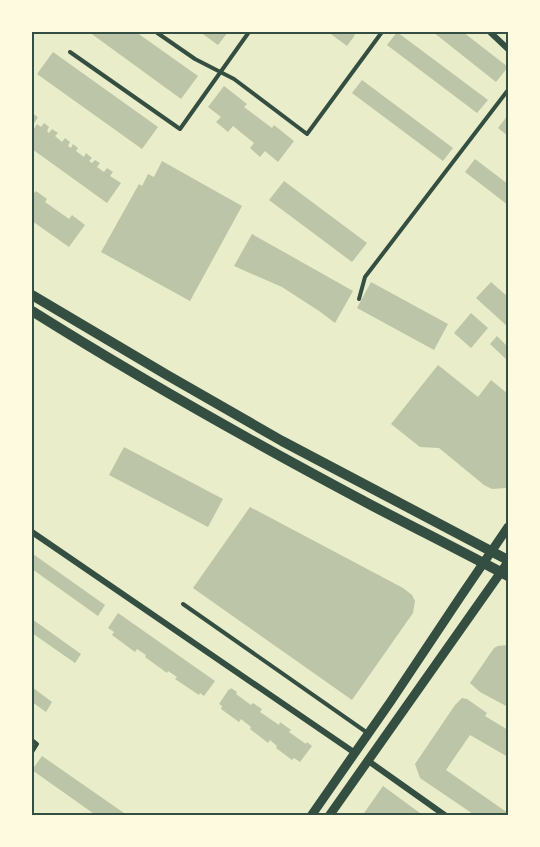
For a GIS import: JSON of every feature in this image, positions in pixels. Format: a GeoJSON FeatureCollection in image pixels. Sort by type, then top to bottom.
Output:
{"type":"FeatureCollection","features":[{"type":"Feature","properties":{"kind":"main road"},"geometry":{"type":"LineString","coordinates":[[32,295],[273,435],[508,561]]}},
{"type":"Feature","properties":{"kind":"main road"},"geometry":{"type":"LineString","coordinates":[[32,311],[159,388],[246,437],[505,574]]}},
{"type":"Feature","properties":{"kind":"street"},"geometry":{"type":"LineString","coordinates":[[490,32],[508,49]]}},
{"type":"Feature","properties":{"kind":"street"},"geometry":{"type":"LineString","coordinates":[[311,816],[508,527]]}},
{"type":"Feature","properties":{"kind":"street"},"geometry":{"type":"LineString","coordinates":[[32,534],[355,753]]}},
{"type":"Feature","properties":{"kind":"street"},"geometry":{"type":"LineString","coordinates":[[329,816],[505,574],[508,561]]}},
{"type":"Feature","properties":{"kind":"street"},"geometry":{"type":"LineString","coordinates":[[368,760],[446,816]]}},
{"type":"Feature","properties":{"kind":"lane"},"geometry":{"type":"LineString","coordinates":[[156,32],[195,58],[234,79],[307,134],[382,32]]}},
{"type":"Feature","properties":{"kind":"lane"},"geometry":{"type":"LineString","coordinates":[[70,51],[180,129],[249,32]]}},
{"type":"Feature","properties":{"kind":"lane"},"geometry":{"type":"LineString","coordinates":[[359,299],[365,277],[508,90]]}},
{"type":"Feature","properties":{"kind":"lane"},"geometry":{"type":"LineString","coordinates":[[183,604],[369,734]]}},
{"type":"Feature","properties":{"kind":"lane"},"geometry":{"type":"LineString","coordinates":[[32,740],[38,744],[32,752]]}},
{"type":"Feature","properties":{"kind":"building"},"geometry":{"type":"Polygon","coordinates":[[[89,32],[136,32],[198,76],[181,99],[89,32]]]}},
{"type":"Feature","properties":{"kind":"building"},"geometry":{"type":"Polygon","coordinates":[[[200,32],[228,32],[218,45],[200,32]]]}},
{"type":"Feature","properties":{"kind":"building"},"geometry":{"type":"Polygon","coordinates":[[[328,32],[350,32],[355,35],[347,46],[328,32]]]}},
{"type":"Feature","properties":{"kind":"building"},"geometry":{"type":"Polygon","coordinates":[[[397,32],[488,100],[477,113],[387,45],[397,32]]]}},
{"type":"Feature","properties":{"kind":"building"},"geometry":{"type":"Polygon","coordinates":[[[433,32],[463,32],[508,67],[496,82],[433,32]]]}},
{"type":"Feature","properties":{"kind":"building"},"geometry":{"type":"Polygon","coordinates":[[[53,52],[158,127],[142,149],[37,74],[53,52]]]}},
{"type":"Feature","properties":{"kind":"building"},"geometry":{"type":"Polygon","coordinates":[[[362,80],[453,148],[443,161],[352,93],[362,80]]]}},
{"type":"Feature","properties":{"kind":"building"},"geometry":{"type":"Polygon","coordinates":[[[224,86],[247,104],[244,107],[272,128],[274,125],[294,141],[278,162],[265,151],[260,157],[250,148],[254,143],[233,126],[228,132],[216,122],[221,117],[208,107],[224,86]]]}},
{"type":"Feature","properties":{"kind":"building"},"geometry":{"type":"Polygon","coordinates":[[[32,113],[38,117],[32,127],[32,113]]]}},
{"type":"Feature","properties":{"kind":"building"},"geometry":{"type":"Polygon","coordinates":[[[508,115],[508,136],[498,128],[508,115]]]}},
{"type":"Feature","properties":{"kind":"building"},"geometry":{"type":"Polygon","coordinates":[[[44,123],[49,127],[47,131],[49,133],[52,129],[58,133],[55,136],[62,142],[65,138],[70,142],[68,146],[71,148],[73,144],[78,148],[76,151],[84,157],[86,153],[92,158],[89,161],[92,163],[95,160],[100,163],[97,167],[104,172],[107,168],[113,172],[110,176],[121,183],[107,203],[32,149],[32,132],[37,124],[41,127],[44,123]]]}},
{"type":"Feature","properties":{"kind":"building"},"geometry":{"type":"Polygon","coordinates":[[[475,159],[508,184],[508,205],[465,172],[475,159]]]}},
{"type":"Feature","properties":{"kind":"building"},"geometry":{"type":"Polygon","coordinates":[[[162,161],[242,206],[190,301],[101,252],[139,184],[142,186],[148,174],[154,177],[162,161]]]}},
{"type":"Feature","properties":{"kind":"building"},"geometry":{"type":"Polygon","coordinates":[[[284,181],[367,243],[352,262],[269,200],[284,181]]]}},
{"type":"Feature","properties":{"kind":"building"},"geometry":{"type":"Polygon","coordinates":[[[36,191],[47,199],[45,202],[69,219],[72,215],[85,225],[69,247],[32,221],[32,193],[36,191]]]}},
{"type":"Feature","properties":{"kind":"building"},"geometry":{"type":"Polygon","coordinates":[[[252,234],[353,291],[335,323],[282,287],[234,266],[252,234]]]}},
{"type":"Feature","properties":{"kind":"building"},"geometry":{"type":"Polygon","coordinates":[[[371,282],[448,324],[434,350],[357,308],[371,282]]]}},
{"type":"Feature","properties":{"kind":"building"},"geometry":{"type":"Polygon","coordinates":[[[491,282],[508,297],[508,327],[476,298],[491,282]]]}},
{"type":"Feature","properties":{"kind":"building"},"geometry":{"type":"Polygon","coordinates":[[[471,313],[488,328],[471,348],[454,333],[471,313]]]}},
{"type":"Feature","properties":{"kind":"building"},"geometry":{"type":"Polygon","coordinates":[[[497,336],[508,347],[508,361],[490,344],[497,336]]]}},
{"type":"Feature","properties":{"kind":"building"},"geometry":{"type":"Polygon","coordinates":[[[438,365],[478,397],[491,380],[508,394],[508,486],[506,488],[492,489],[484,485],[439,448],[420,447],[391,424],[438,365]]]}},
{"type":"Feature","properties":{"kind":"building"},"geometry":{"type":"Polygon","coordinates":[[[124,447],[223,499],[208,527],[109,475],[124,447]]]}},
{"type":"Feature","properties":{"kind":"building"},"geometry":{"type":"Polygon","coordinates":[[[250,507],[403,588],[412,595],[415,601],[413,613],[352,700],[193,588],[250,507]]]}},
{"type":"Feature","properties":{"kind":"building"},"geometry":{"type":"Polygon","coordinates":[[[33,554],[105,605],[98,616],[32,569],[33,554]]]}},
{"type":"Feature","properties":{"kind":"building"},"geometry":{"type":"Polygon","coordinates":[[[118,613],[215,681],[204,696],[175,679],[177,677],[168,671],[167,673],[137,649],[135,652],[112,635],[114,632],[108,628],[118,613]]]}},
{"type":"Feature","properties":{"kind":"building"},"geometry":{"type":"Polygon","coordinates":[[[32,619],[81,654],[75,663],[32,633],[32,619]]]}},
{"type":"Feature","properties":{"kind":"building"},"geometry":{"type":"Polygon","coordinates":[[[508,645],[508,707],[480,692],[470,683],[494,648],[508,645]]]}},
{"type":"Feature","properties":{"kind":"building"},"geometry":{"type":"Polygon","coordinates":[[[32,687],[52,702],[46,712],[32,702],[32,687]]]}},
{"type":"Feature","properties":{"kind":"building"},"geometry":{"type":"Polygon","coordinates":[[[231,688],[251,705],[253,703],[262,709],[260,712],[279,725],[280,722],[291,730],[289,732],[312,746],[300,762],[294,758],[292,760],[276,748],[277,746],[270,740],[268,743],[241,719],[239,722],[221,709],[222,706],[219,704],[231,688]]]}},
{"type":"Feature","properties":{"kind":"building"},"geometry":{"type":"Polygon","coordinates":[[[462,698],[467,699],[487,713],[485,716],[508,730],[508,757],[470,735],[446,770],[508,813],[508,816],[476,816],[420,778],[415,764],[462,698]]]}},
{"type":"Feature","properties":{"kind":"building"},"geometry":{"type":"Polygon","coordinates":[[[42,756],[124,813],[122,816],[97,816],[32,770],[42,756]]]}},
{"type":"Feature","properties":{"kind":"building"},"geometry":{"type":"Polygon","coordinates":[[[383,786],[424,816],[362,816],[383,786]]]}}]}
